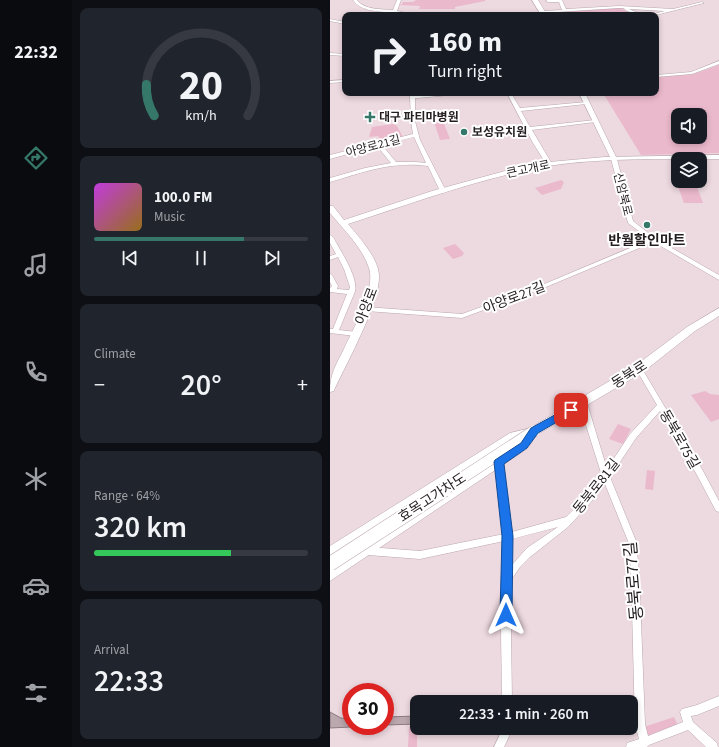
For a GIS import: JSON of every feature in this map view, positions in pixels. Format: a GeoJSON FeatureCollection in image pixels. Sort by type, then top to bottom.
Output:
{"type":"FeatureCollection","features":[{"type":"Feature","properties":{"kind":"main road"},"geometry":{"type":"LineString","coordinates":[[535,0],[542,12]]}},
{"type":"Feature","properties":{"kind":"main road","name":"큰고개로"},"geometry":{"type":"LineString","coordinates":[[343,223],[442,191],[508,172],[549,164],[584,160],[719,157]]}},
{"type":"Feature","properties":{"kind":"main road","name":"아양로"},"geometry":{"type":"LineString","coordinates":[[330,388],[366,309],[376,276],[368,258],[343,223],[331,212]]}},
{"type":"Feature","properties":{"kind":"main road","name":"동북로"},"geometry":{"type":"LineString","coordinates":[[534,431],[639,369],[691,329],[719,311]]}},
{"type":"Feature","properties":{"kind":"main road"},"geometry":{"type":"LineString","coordinates":[[330,576],[524,445],[534,431]]}},
{"type":"Feature","properties":{"kind":"main road"},"geometry":{"type":"LineString","coordinates":[[334,550],[514,436],[534,431]]}},
{"type":"Feature","properties":{"kind":"main road","name":"효목고가차도"},"geometry":{"type":"LineString","coordinates":[[330,564],[534,431]]}},
{"type":"Feature","properties":{"kind":"main road"},"geometry":{"type":"LineString","coordinates":[[334,550],[346,549],[350,559],[346,566]]}},
{"type":"Feature","properties":{"kind":"street"},"geometry":{"type":"LineString","coordinates":[[355,0],[363,7],[389,12]]}},
{"type":"Feature","properties":{"kind":"street"},"geometry":{"type":"LineString","coordinates":[[394,12],[399,0]]}},
{"type":"Feature","properties":{"kind":"street"},"geometry":{"type":"LineString","coordinates":[[659,13],[702,3],[695,0]]}},
{"type":"Feature","properties":{"kind":"street"},"geometry":{"type":"LineString","coordinates":[[548,1],[561,1],[565,11]]}},
{"type":"Feature","properties":{"kind":"street"},"geometry":{"type":"LineString","coordinates":[[558,12],[619,7],[675,10]]}},
{"type":"Feature","properties":{"kind":"street"},"geometry":{"type":"LineString","coordinates":[[619,7],[633,12]]}},
{"type":"Feature","properties":{"kind":"street"},"geometry":{"type":"LineString","coordinates":[[330,20],[342,22]]}},
{"type":"Feature","properties":{"kind":"street"},"geometry":{"type":"LineString","coordinates":[[330,54],[342,55]]}},
{"type":"Feature","properties":{"kind":"street"},"geometry":{"type":"LineString","coordinates":[[659,76],[692,73],[719,62]]}},
{"type":"Feature","properties":{"kind":"street"},"geometry":{"type":"LineString","coordinates":[[330,82],[342,81]]}},
{"type":"Feature","properties":{"kind":"street"},"geometry":{"type":"LineString","coordinates":[[412,96],[412,115],[416,135],[442,191]]}},
{"type":"Feature","properties":{"kind":"street"},"geometry":{"type":"LineString","coordinates":[[415,96],[428,96]]}},
{"type":"Feature","properties":{"kind":"street"},"geometry":{"type":"LineString","coordinates":[[511,96],[549,164]]}},
{"type":"Feature","properties":{"kind":"street","name":"신암북로"},"geometry":{"type":"LineString","coordinates":[[583,96],[614,159],[630,222],[654,240],[719,278]]}},
{"type":"Feature","properties":{"kind":"street"},"geometry":{"type":"LineString","coordinates":[[519,110],[586,103]]}},
{"type":"Feature","properties":{"kind":"street"},"geometry":{"type":"LineString","coordinates":[[529,129],[595,121]]}},
{"type":"Feature","properties":{"kind":"street","name":"아양로21길"},"geometry":{"type":"LineString","coordinates":[[330,157],[416,135]]}},
{"type":"Feature","properties":{"kind":"street"},"geometry":{"type":"LineString","coordinates":[[379,144],[395,164]]}},
{"type":"Feature","properties":{"kind":"street"},"geometry":{"type":"LineString","coordinates":[[330,180],[377,166],[415,162],[429,165]]}},
{"type":"Feature","properties":{"kind":"street"},"geometry":{"type":"LineString","coordinates":[[330,237],[347,269],[352,282],[352,292],[333,331],[355,334]]}},
{"type":"Feature","properties":{"kind":"street","name":"아양로27길"},"geometry":{"type":"LineString","coordinates":[[366,309],[462,316],[544,286],[654,240]]}},
{"type":"Feature","properties":{"kind":"street"},"geometry":{"type":"LineString","coordinates":[[330,258],[340,255]]}},
{"type":"Feature","properties":{"kind":"street"},"geometry":{"type":"LineString","coordinates":[[330,276],[334,286],[332,290],[352,292]]}},
{"type":"Feature","properties":{"kind":"street","name":"동북로75길"},"geometry":{"type":"LineString","coordinates":[[639,369],[700,473],[719,509]]}},
{"type":"Feature","properties":{"kind":"street","name":"동북로77길"},"geometry":{"type":"LineString","coordinates":[[583,403],[606,476],[632,541],[636,587],[640,724],[645,743]]}},
{"type":"Feature","properties":{"kind":"street","name":"동북로81길"},"geometry":{"type":"LineString","coordinates":[[368,551],[420,555],[508,536],[570,520],[588,500],[606,476],[633,436],[661,405]]}},
{"type":"Feature","properties":{"kind":"street"},"geometry":{"type":"LineString","coordinates":[[499,462],[508,536],[506,580],[507,695]]}},
{"type":"Feature","properties":{"kind":"street"},"geometry":{"type":"LineString","coordinates":[[506,580],[530,550],[563,529],[570,520]]}},
{"type":"Feature","properties":{"kind":"street"},"geometry":{"type":"LineString","coordinates":[[713,747],[689,725],[685,712],[697,710],[719,701]]}},
{"type":"Feature","properties":{"kind":"street"},"geometry":{"type":"LineString","coordinates":[[631,747],[645,743],[689,725]]}},
{"type":"Feature","properties":{"kind":"street"},"geometry":{"type":"LineString","coordinates":[[504,747],[499,747],[505,735]]}},
{"type":"Feature","properties":{"kind":"shaded area"},"geometry":{"type":"Polygon","coordinates":[[[416,0],[485,1],[455,7],[455,9],[419,9],[420,6],[399,5],[403,2],[413,2],[416,0]]]}},
{"type":"Feature","properties":{"kind":"shaded area"},"geometry":{"type":"Polygon","coordinates":[[[619,8],[629,12],[563,12],[619,8]]]}},
{"type":"Feature","properties":{"kind":"shaded area"},"geometry":{"type":"Polygon","coordinates":[[[719,65],[719,153],[671,152],[671,154],[641,155],[605,96],[659,96],[659,77],[694,74],[719,65]]]}},
{"type":"Feature","properties":{"kind":"shaded area"},"geometry":{"type":"Polygon","coordinates":[[[443,121],[450,139],[440,140],[434,122],[443,121]]]}},
{"type":"Feature","properties":{"kind":"shaded area"},"geometry":{"type":"Polygon","coordinates":[[[393,124],[397,126],[403,137],[376,144],[379,136],[369,137],[372,127],[393,124]]]}},
{"type":"Feature","properties":{"kind":"shaded area"},"geometry":{"type":"Polygon","coordinates":[[[561,180],[564,182],[561,189],[542,195],[535,188],[561,180]]]}},
{"type":"Feature","properties":{"kind":"shaded area"},"geometry":{"type":"Polygon","coordinates":[[[679,188],[698,188],[703,203],[684,203],[679,188]]]}},
{"type":"Feature","properties":{"kind":"shaded area"},"geometry":{"type":"Polygon","coordinates":[[[455,244],[464,253],[462,256],[453,259],[443,248],[455,244]]]}},
{"type":"Feature","properties":{"kind":"shaded area"},"geometry":{"type":"Polygon","coordinates":[[[705,391],[710,394],[719,395],[719,419],[711,422],[691,395],[705,391]]]}},
{"type":"Feature","properties":{"kind":"shaded area"},"geometry":{"type":"Polygon","coordinates":[[[618,424],[631,429],[623,444],[609,439],[618,424]]]}},
{"type":"Feature","properties":{"kind":"shaded area"},"geometry":{"type":"Polygon","coordinates":[[[647,470],[655,471],[653,490],[645,489],[647,470]]]}},
{"type":"Feature","properties":{"kind":"shaded area"},"geometry":{"type":"Polygon","coordinates":[[[674,717],[678,726],[648,736],[644,727],[674,717]]]}},
{"type":"Feature","properties":{"kind":"shaded area"},"geometry":{"type":"Polygon","coordinates":[[[410,727],[410,735],[417,735],[417,747],[408,747],[410,727]]]}},
{"type":"Feature","properties":{"kind":"building"},"geometry":{"type":"Polygon","coordinates":[[[330,712],[342,718],[342,727],[330,728],[330,712]]]}},
{"type":"Feature","properties":{"kind":"building"},"geometry":{"type":"Polygon","coordinates":[[[410,716],[410,724],[394,725],[394,717],[410,716]]]}},
{"type":"Feature","properties":{"kind":"place","name":"대구 파티마병원"},"geometry":{"type":"Point","coordinates":[370,117]}},
{"type":"Feature","properties":{"kind":"place","name":"보성유치원"},"geometry":{"type":"Point","coordinates":[464,132]}},
{"type":"Feature","properties":{"kind":"place","name":"반월할인마트"},"geometry":{"type":"Point","coordinates":[647,225]}},
{"type":"Feature","properties":{"kind":"route"},"geometry":{"type":"LineString","coordinates":[[506,615],[508,536],[499,462],[524,445],[534,431],[571,410]]}}]}
